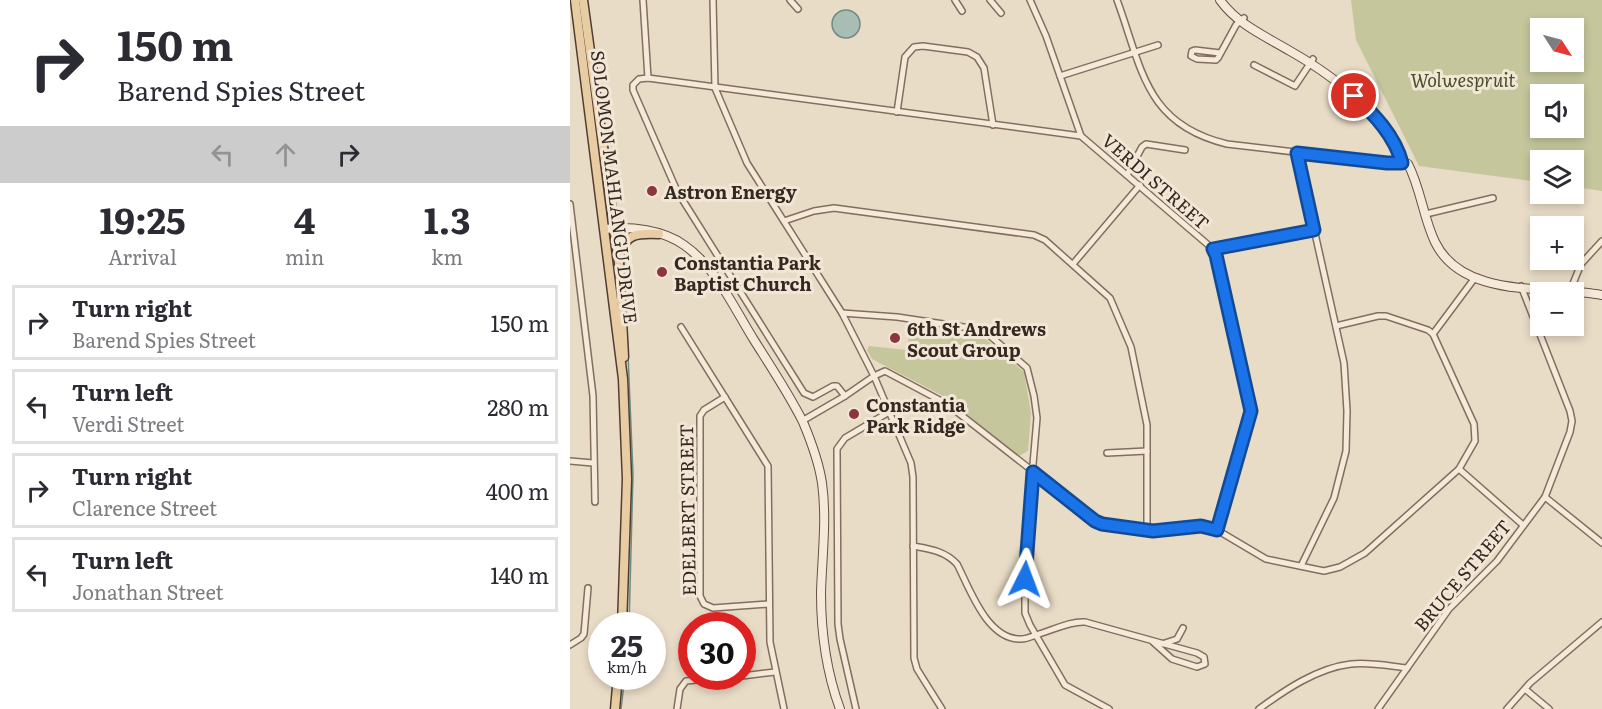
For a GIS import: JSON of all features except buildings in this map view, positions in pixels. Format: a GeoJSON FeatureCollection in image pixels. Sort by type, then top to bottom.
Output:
{"type":"FeatureCollection","features":[{"type":"Feature","properties":{"kind":"main road","name":"SOLOMON MAHLANGU DRIVE"},"geometry":{"type":"LineString","coordinates":[[575,0],[609,226],[619,263],[624,347],[623,379]]}},
{"type":"Feature","properties":{"kind":"main road","name":"SOLOMON MAHLANGU DRIVE"},"geometry":{"type":"LineString","coordinates":[[583,0],[609,226],[623,379],[627,479],[622,612]]}},
{"type":"Feature","properties":{"kind":"main road"},"geometry":{"type":"LineString","coordinates":[[1220,0],[1242,20],[1312,61],[1370,111],[1391,138],[1404,164],[1425,212],[1434,241],[1440,251],[1459,270],[1488,284],[1530,287]]}},
{"type":"Feature","properties":{"kind":"main road"},"geometry":{"type":"LineString","coordinates":[[1225,0],[1242,20]]}},
{"type":"Feature","properties":{"kind":"main road"},"geometry":{"type":"LineString","coordinates":[[609,226],[643,225],[676,236],[698,251],[708,263],[802,421],[822,483],[821,594],[825,655],[840,709]]}},
{"type":"Feature","properties":{"kind":"main road"},"geometry":{"type":"LineString","coordinates":[[609,226],[659,234],[686,246],[713,274]]}},
{"type":"Feature","properties":{"kind":"main road"},"geometry":{"type":"LineString","coordinates":[[619,263],[621,248],[629,238],[641,234],[659,234]]}},
{"type":"Feature","properties":{"kind":"main road"},"geometry":{"type":"LineString","coordinates":[[1584,293],[1602,296]]}},
{"type":"Feature","properties":{"kind":"main road"},"geometry":{"type":"LineString","coordinates":[[615,709],[617,690]]}},
{"type":"Feature","properties":{"kind":"street"},"geometry":{"type":"LineString","coordinates":[[643,0],[648,78],[635,81],[633,90],[673,183],[804,393],[813,397],[832,386],[837,386],[845,396]]}},
{"type":"Feature","properties":{"kind":"street"},"geometry":{"type":"LineString","coordinates":[[713,0],[715,88],[741,152],[842,313],[874,376],[912,470],[914,658],[917,669],[942,709]]}},
{"type":"Feature","properties":{"kind":"street"},"geometry":{"type":"LineString","coordinates":[[790,0],[798,9]]}},
{"type":"Feature","properties":{"kind":"street"},"geometry":{"type":"LineString","coordinates":[[955,0],[962,11]]}},
{"type":"Feature","properties":{"kind":"street"},"geometry":{"type":"LineString","coordinates":[[990,0],[1001,13]]}},
{"type":"Feature","properties":{"kind":"street"},"geometry":{"type":"LineString","coordinates":[[1030,0],[1046,36],[1081,136]]}},
{"type":"Feature","properties":{"kind":"street"},"geometry":{"type":"LineString","coordinates":[[1117,0],[1134,52],[1152,96],[1193,132],[1227,144],[1360,160],[1394,168],[1404,164]]}},
{"type":"Feature","properties":{"kind":"street"},"geometry":{"type":"LineString","coordinates":[[1220,53],[1195,50],[1191,53],[1193,58],[1212,60],[1218,58],[1242,20]]}},
{"type":"Feature","properties":{"kind":"street"},"geometry":{"type":"LineString","coordinates":[[1060,76],[1158,45]]}},
{"type":"Feature","properties":{"kind":"street"},"geometry":{"type":"LineString","coordinates":[[897,112],[905,57],[914,47],[923,46],[968,52],[977,57],[984,68],[993,125]]}},
{"type":"Feature","properties":{"kind":"street"},"geometry":{"type":"LineString","coordinates":[[1254,65],[1294,86],[1297,85],[1312,61]]}},
{"type":"Feature","properties":{"kind":"street","name":"VERDI STREET"},"geometry":{"type":"LineString","coordinates":[[648,78],[1081,136],[1213,249],[1216,255],[1251,411],[1217,530]]}},
{"type":"Feature","properties":{"kind":"street"},"geometry":{"type":"LineString","coordinates":[[1127,175],[1142,147],[1146,144],[1185,150]]}},
{"type":"Feature","properties":{"kind":"street"},"geometry":{"type":"LineString","coordinates":[[1297,153],[1346,379],[1346,452],[1334,498],[1301,566]]}},
{"type":"Feature","properties":{"kind":"street"},"geometry":{"type":"LineString","coordinates":[[1073,264],[1140,185]]}},
{"type":"Feature","properties":{"kind":"street"},"geometry":{"type":"LineString","coordinates":[[1425,212],[1493,198]]}},
{"type":"Feature","properties":{"kind":"street"},"geometry":{"type":"LineString","coordinates":[[570,204],[593,396],[595,502]]}},
{"type":"Feature","properties":{"kind":"street"},"geometry":{"type":"LineString","coordinates":[[784,221],[814,211],[834,208],[1024,234],[1044,240],[1073,264],[1106,293],[1119,316],[1131,347],[1147,425],[1147,530]]}},
{"type":"Feature","properties":{"kind":"street"},"geometry":{"type":"LineString","coordinates":[[1213,249],[1314,230]]}},
{"type":"Feature","properties":{"kind":"street"},"geometry":{"type":"LineString","coordinates":[[1574,282],[1581,264],[1602,241]]}},
{"type":"Feature","properties":{"kind":"street"},"geometry":{"type":"LineString","coordinates":[[1433,334],[1474,279]]}},
{"type":"Feature","properties":{"kind":"street","name":"BRUCE STREET"},"geometry":{"type":"LineString","coordinates":[[1378,709],[1449,609],[1497,561],[1545,496],[1570,432],[1572,421],[1570,411],[1521,286]]}},
{"type":"Feature","properties":{"kind":"street"},"geometry":{"type":"LineString","coordinates":[[842,313],[897,317],[977,329],[988,334],[1023,364],[1029,375],[1037,413],[1025,557],[1024,608],[1027,619],[1065,685],[1109,709]]}},
{"type":"Feature","properties":{"kind":"street"},"geometry":{"type":"LineString","coordinates":[[802,421],[882,371],[889,372],[939,399],[1099,523],[1147,530],[1201,526],[1217,530],[1263,557],[1329,571],[1362,555],[1459,469],[1474,441],[1475,429],[1433,334],[1413,324],[1386,316],[1336,326]]}},
{"type":"Feature","properties":{"kind":"street"},"geometry":{"type":"LineString","coordinates":[[681,327],[765,461],[769,471],[770,642],[784,709]]}},
{"type":"Feature","properties":{"kind":"street","name":"EDELBERT STREET"},"geometry":{"type":"LineString","coordinates":[[725,397],[704,410],[700,416],[700,596],[704,604],[713,608],[769,604]]}},
{"type":"Feature","properties":{"kind":"street"},"geometry":{"type":"LineString","coordinates":[[856,709],[838,624],[837,449],[845,438],[889,412]]}},
{"type":"Feature","properties":{"kind":"street"},"geometry":{"type":"LineString","coordinates":[[1107,453],[1147,451]]}},
{"type":"Feature","properties":{"kind":"street"},"geometry":{"type":"LineString","coordinates":[[570,461],[593,463]]}},
{"type":"Feature","properties":{"kind":"street"},"geometry":{"type":"LineString","coordinates":[[1459,469],[1523,525]]}},
{"type":"Feature","properties":{"kind":"street"},"geometry":{"type":"LineString","coordinates":[[1545,496],[1602,543]]}},
{"type":"Feature","properties":{"kind":"street"},"geometry":{"type":"LineString","coordinates":[[913,546],[933,550],[957,564],[988,621],[997,632],[1017,639],[1081,622],[1202,655],[1205,658],[1205,664],[1197,667],[1176,661],[1153,642]]}},
{"type":"Feature","properties":{"kind":"street"},"geometry":{"type":"LineString","coordinates":[[570,645],[584,634],[588,588]]}},
{"type":"Feature","properties":{"kind":"street"},"geometry":{"type":"LineString","coordinates":[[1507,709],[1525,689],[1602,622]]}},
{"type":"Feature","properties":{"kind":"street"},"geometry":{"type":"LineString","coordinates":[[1162,644],[1177,639],[1183,628]]}},
{"type":"Feature","properties":{"kind":"street"},"geometry":{"type":"LineString","coordinates":[[1258,709],[1296,685],[1341,666],[1352,664],[1407,668]]}},
{"type":"Feature","properties":{"kind":"street"},"geometry":{"type":"LineString","coordinates":[[756,674],[775,672]]}},
{"type":"Feature","properties":{"kind":"street"},"geometry":{"type":"LineString","coordinates":[[1525,689],[1549,709]]}},
{"type":"Feature","properties":{"kind":"street"},"geometry":{"type":"LineString","coordinates":[[677,709],[680,690]]}},
{"type":"Feature","properties":{"kind":"green space","name":"Wolwespruit"},"geometry":{"type":"Polygon","coordinates":[[[1351,0],[1602,0],[1602,191],[1584,188],[1584,150],[1530,150],[1530,181],[1419,166],[1356,40],[1351,0]]]}},
{"type":"Feature","properties":{"kind":"green space"},"geometry":{"type":"Polygon","coordinates":[[[910,325],[982,336],[1024,372],[1031,413],[1028,451],[1019,456],[945,397],[872,359],[867,350],[869,346],[907,350],[910,325]]]}},
{"type":"Feature","properties":{"kind":"shaded area"},"geometry":{"type":"Polygon","coordinates":[[[846,10],[856,14],[860,24],[856,34],[846,38],[836,34],[832,24],[836,14],[846,10]]]}},
{"type":"Feature","properties":{"kind":"waterway"},"geometry":{"type":"LineString","coordinates":[[624,259],[633,474],[629,612]]}},
{"type":"Feature","properties":{"kind":"waterway"},"geometry":{"type":"LineString","coordinates":[[621,709],[623,690]]}},
{"type":"Feature","properties":{"kind":"place","name":"Astron Energy"},"geometry":{"type":"Point","coordinates":[652,191]}},
{"type":"Feature","properties":{"kind":"place","name":"Constantia Park Baptist Church"},"geometry":{"type":"Point","coordinates":[662,272]}},
{"type":"Feature","properties":{"kind":"place","name":"6th St Andrews Scout Group"},"geometry":{"type":"Point","coordinates":[895,338]}},
{"type":"Feature","properties":{"kind":"place","name":"Constantia Park Ridge"},"geometry":{"type":"Point","coordinates":[854,414]}},
{"type":"Feature","properties":{"kind":"route"},"geometry":{"type":"LineString","coordinates":[[1025,579],[1033,472],[1095,521],[1102,524],[1153,531],[1201,526],[1217,530],[1251,411],[1213,249],[1314,230],[1297,153],[1393,164],[1403,162],[1395,143],[1384,127],[1354,96]]}}]}
